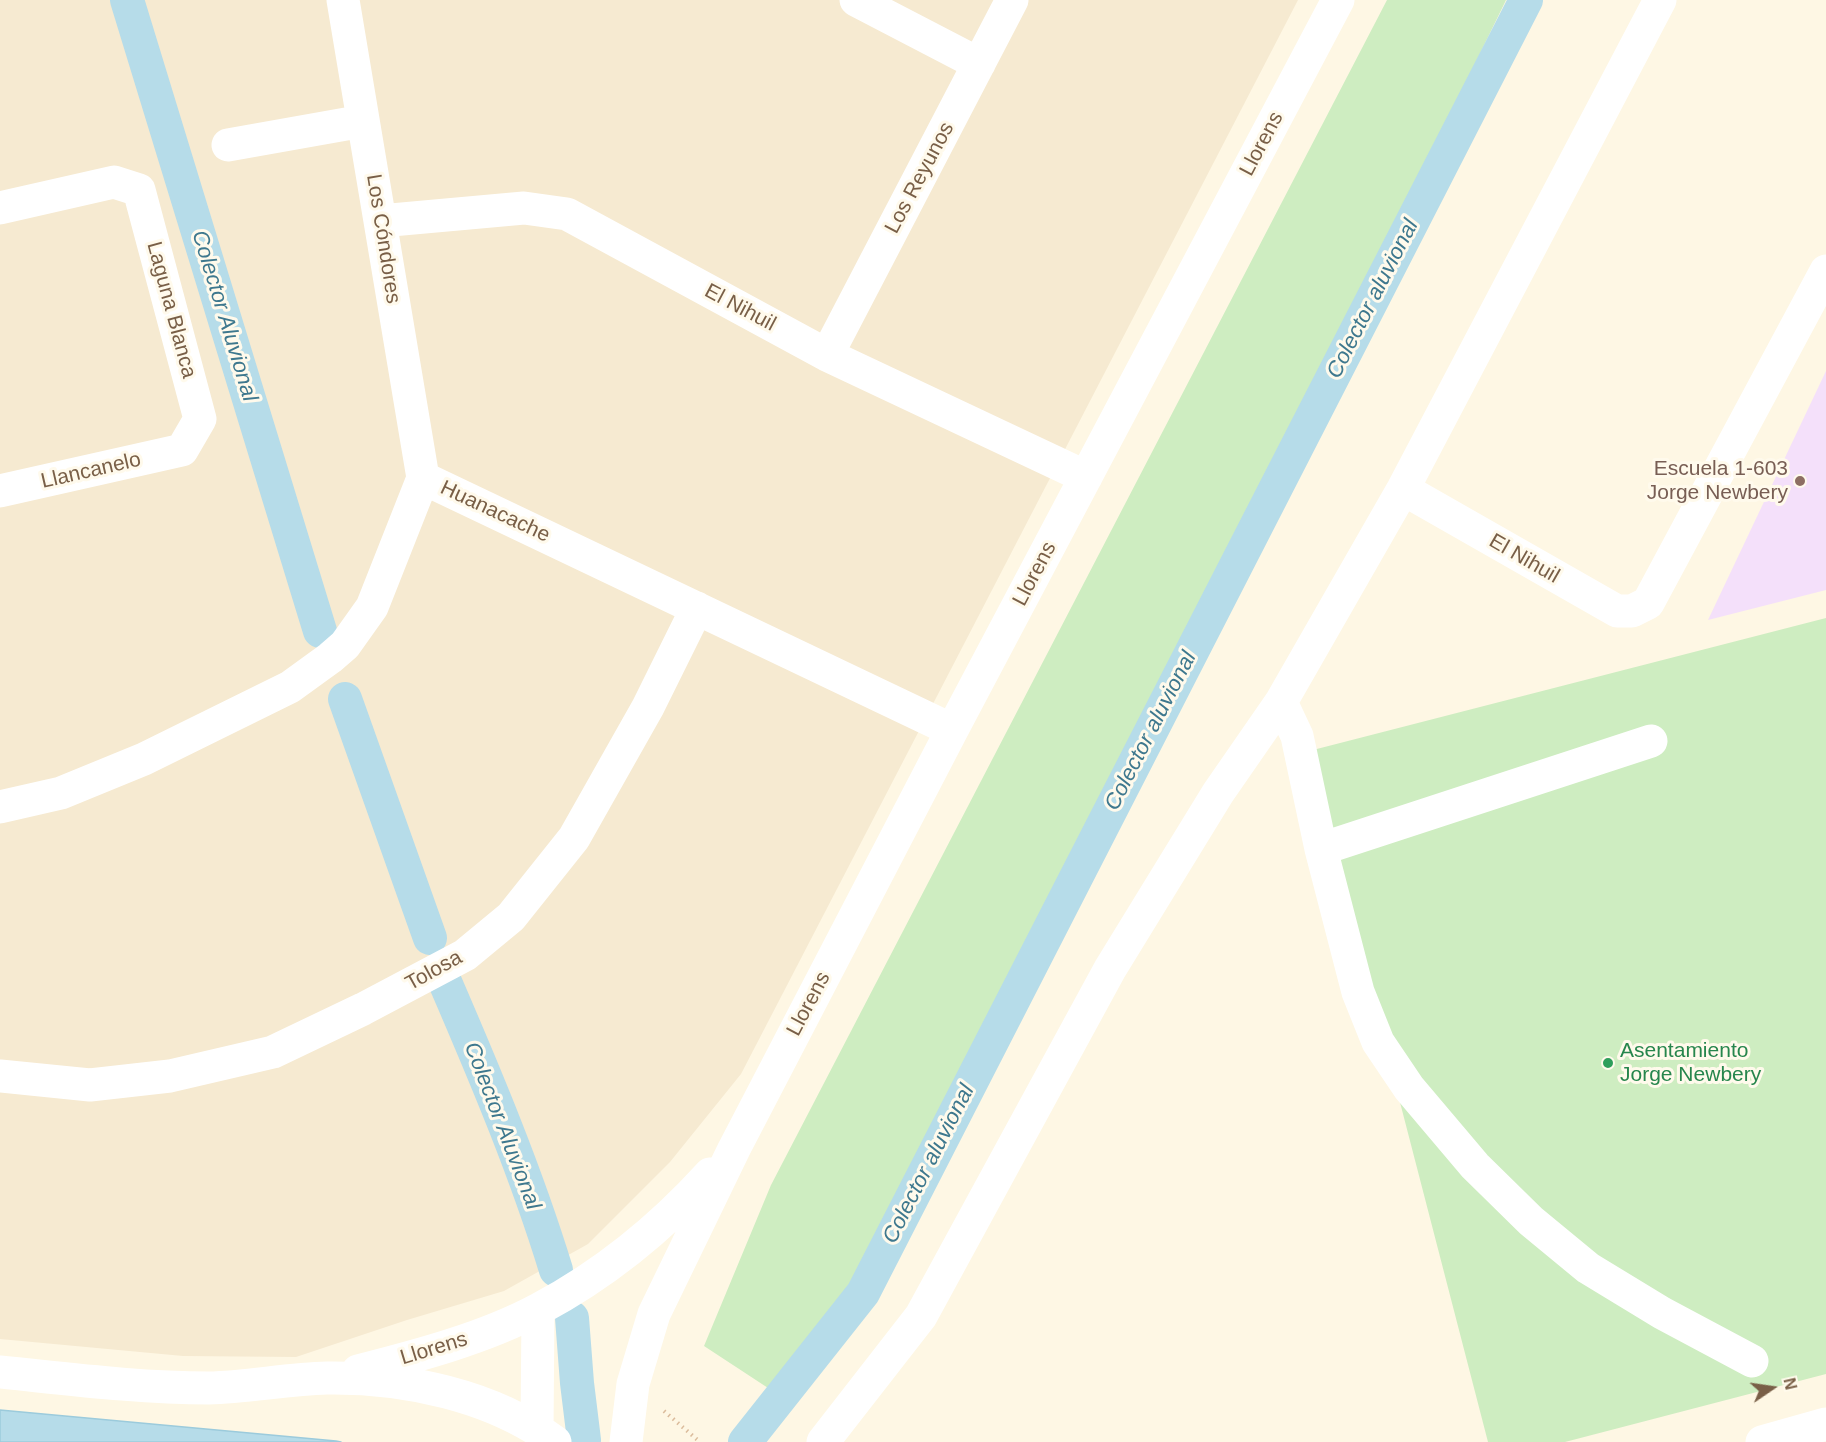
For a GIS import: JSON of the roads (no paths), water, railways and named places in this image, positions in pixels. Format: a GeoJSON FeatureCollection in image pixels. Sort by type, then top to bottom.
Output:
{"type":"FeatureCollection","features":[{"type":"Feature","properties":{"kind":"street","name":"Los Cóndores"},"geometry":{"type":"LineString","coordinates":[[343,0],[423,478]]}},
{"type":"Feature","properties":{"kind":"street"},"geometry":{"type":"LineString","coordinates":[[856,0],[979,64]]}},
{"type":"Feature","properties":{"kind":"street","name":"Los Reyunos"},"geometry":{"type":"LineString","coordinates":[[827,355],[1012,0]]}},
{"type":"Feature","properties":{"kind":"street","name":"Llorens"},"geometry":{"type":"LineString","coordinates":[[626,1442],[633,1384],[654,1314],[734,1149],[952,730],[1338,0]]}},
{"type":"Feature","properties":{"kind":"street"},"geometry":{"type":"LineString","coordinates":[[825,1440],[921,1317],[1110,969],[1218,793],[1281,702],[1403,489],[1660,0]]}},
{"type":"Feature","properties":{"kind":"street"},"geometry":{"type":"LineString","coordinates":[[228,145],[363,121]]}},
{"type":"Feature","properties":{"kind":"street","name":"Laguna Blanca"},"geometry":{"type":"LineString","coordinates":[[0,208],[114,182],[139,190],[200,419],[182,450]]}},
{"type":"Feature","properties":{"kind":"street","name":"El Nihuil"},"geometry":{"type":"LineString","coordinates":[[380,221],[524,208],[567,214],[827,355],[1086,477]]}},
{"type":"Feature","properties":{"kind":"street","name":"El Nihuil"},"geometry":{"type":"LineString","coordinates":[[1403,489],[1617,611],[1632,611],[1648,603],[1826,271]]}},
{"type":"Feature","properties":{"kind":"street","name":"Llancanelo"},"geometry":{"type":"LineString","coordinates":[[0,491],[182,450]]}},
{"type":"Feature","properties":{"kind":"street","name":"Huanacache"},"geometry":{"type":"LineString","coordinates":[[0,807],[61,793],[144,759],[290,687],[330,658],[345,645],[372,607],[423,478],[952,730]]}},
{"type":"Feature","properties":{"kind":"street","name":"Tolosa"},"geometry":{"type":"LineString","coordinates":[[0,1076],[90,1084],[170,1076],[273,1052],[363,1009],[465,955],[511,917],[574,838],[648,707],[697,608]]}},
{"type":"Feature","properties":{"kind":"street"},"geometry":{"type":"LineString","coordinates":[[1281,702],[1297,736],[1321,849],[1358,992],[1378,1042],[1409,1088],[1475,1166],[1531,1221],[1588,1268],[1662,1313],[1752,1361]]}},
{"type":"Feature","properties":{"kind":"street"},"geometry":{"type":"LineString","coordinates":[[1321,849],[1651,741]]}},
{"type":"Feature","properties":{"kind":"street","name":"Llorens"},"geometry":{"type":"LineString","coordinates":[[327,1378],[411,1357],[471,1338],[538,1310],[597,1274],[647,1236],[686,1201],[734,1149]]}},
{"type":"Feature","properties":{"kind":"street"},"geometry":{"type":"LineString","coordinates":[[538,1310],[546,1435]]}},
{"type":"Feature","properties":{"kind":"street"},"geometry":{"type":"LineString","coordinates":[[0,1372],[130,1386],[210,1388],[327,1378],[394,1382],[431,1389],[492,1408],[546,1435]]}},
{"type":"Feature","properties":{"kind":"street"},"geometry":{"type":"LineString","coordinates":[[1762,1442],[1826,1424]]}},
{"type":"Feature","properties":{"kind":"water"},"geometry":{"type":"Polygon","coordinates":[[[0,1410],[336,1441],[341,1442],[0,1442],[0,1410]]]}},
{"type":"Feature","properties":{"kind":"waterway","name":"Colector Aluvional"},"geometry":{"type":"LineString","coordinates":[[127,0],[320,631]]}},
{"type":"Feature","properties":{"kind":"waterway","name":"Colector aluvional"},"geometry":{"type":"LineString","coordinates":[[745,1442],[863,1293],[1526,0]]}},
{"type":"Feature","properties":{"kind":"waterway","name":"Colector Aluvional"},"geometry":{"type":"LineString","coordinates":[[345,699],[430,938]]}},
{"type":"Feature","properties":{"kind":"waterway","name":"Colector Aluvional"},"geometry":{"type":"LineString","coordinates":[[445,982],[519,1161],[556,1270]]}},
{"type":"Feature","properties":{"kind":"waterway","name":"Colector Aluvional"},"geometry":{"type":"LineString","coordinates":[[572,1318],[584,1440]]}},
{"type":"Feature","properties":{"kind":"place","name":"Escuela 1-603 Jorge Newbery"},"geometry":{"type":"Point","coordinates":[1800,481]}},
{"type":"Feature","properties":{"kind":"place","name":"Asentamiento Jorge Newbery"},"geometry":{"type":"Point","coordinates":[1608,1063]}}]}
